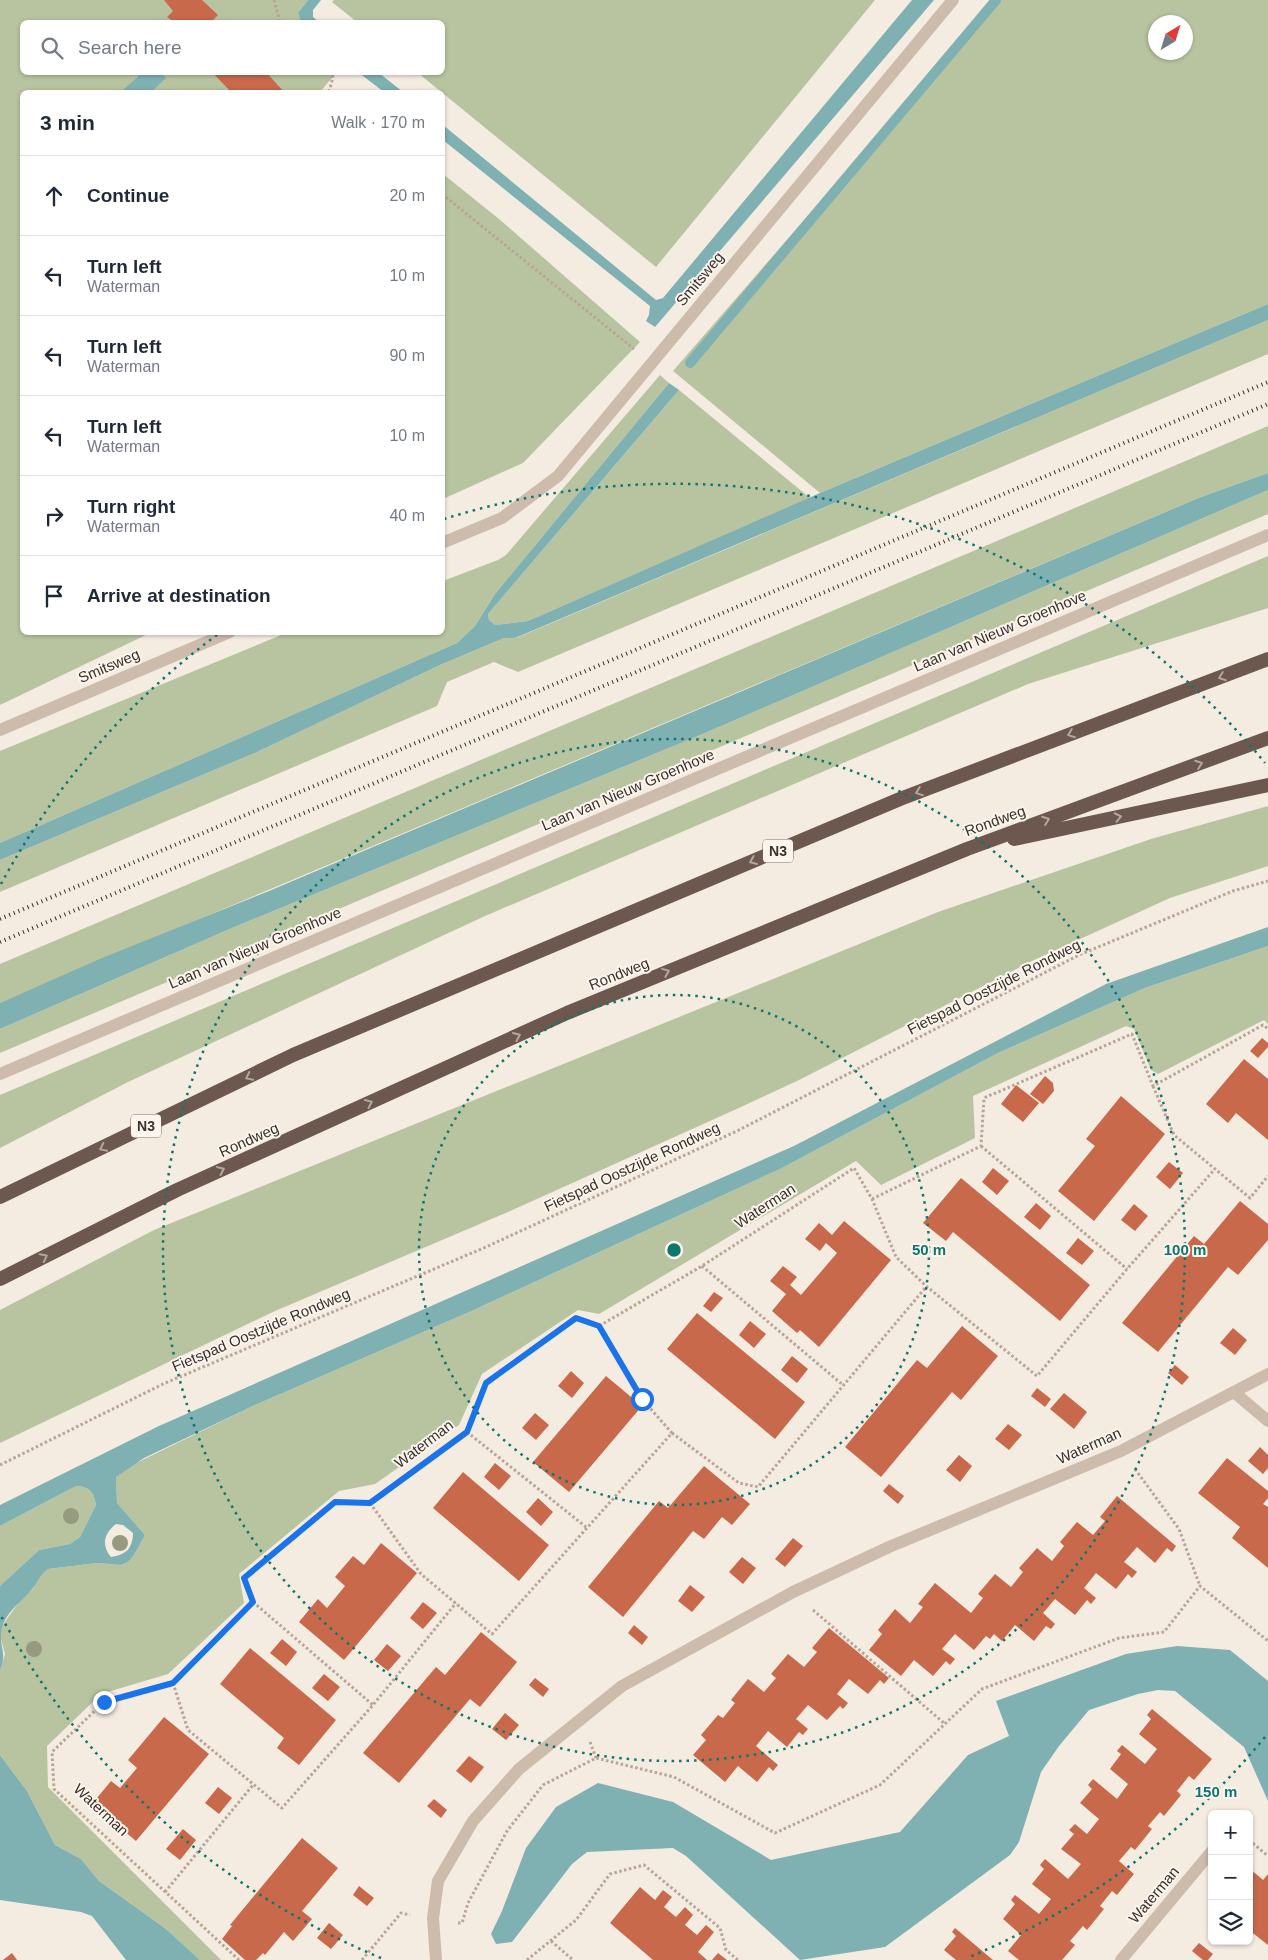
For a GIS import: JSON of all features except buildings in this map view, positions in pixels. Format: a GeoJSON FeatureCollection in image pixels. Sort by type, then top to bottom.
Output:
{"type":"FeatureCollection","features":[{"type":"Feature","properties":{"kind":"highway","name":"N3"},"geometry":{"type":"LineString","coordinates":[[0,1197],[330,1040],[900,799],[1268,659]]}},
{"type":"Feature","properties":{"kind":"highway","name":"Rondweg"},"geometry":{"type":"LineString","coordinates":[[0,1280],[177,1190],[567,1013],[968,848],[1268,738]]}},
{"type":"Feature","properties":{"kind":"highway"},"geometry":{"type":"LineString","coordinates":[[968,848],[1268,785]]}},
{"type":"Feature","properties":{"kind":"street","name":"Smitsweg"},"geometry":{"type":"LineString","coordinates":[[445,542],[502,518],[558,476],[953,0]]}},
{"type":"Feature","properties":{"kind":"street","name":"Laan van Nieuw Groenhove"},"geometry":{"type":"LineString","coordinates":[[0,1074],[1268,535]]}},
{"type":"Feature","properties":{"kind":"street","name":"Smitsweg"},"geometry":{"type":"LineString","coordinates":[[0,730],[223,635]]}},
{"type":"Feature","properties":{"kind":"street","name":"Waterman"},"geometry":{"type":"LineString","coordinates":[[436,1960],[433,1918],[438,1881],[473,1821],[519,1769],[622,1686],[793,1592],[889,1547],[1122,1450],[1235,1393],[1268,1374]]}},
{"type":"Feature","properties":{"kind":"street"},"geometry":{"type":"LineString","coordinates":[[1235,1393],[1268,1421]]}},
{"type":"Feature","properties":{"kind":"street","name":"Waterman"},"geometry":{"type":"LineString","coordinates":[[1121,1960],[1209,1855]]}},
{"type":"Feature","properties":{"kind":"path"},"geometry":{"type":"LineString","coordinates":[[274,0],[279,20]]}},
{"type":"Feature","properties":{"kind":"path"},"geometry":{"type":"LineString","coordinates":[[330,90],[334,77],[332,75]]}},
{"type":"Feature","properties":{"kind":"path"},"geometry":{"type":"LineString","coordinates":[[445,196],[652,363]]}},
{"type":"Feature","properties":{"kind":"path","name":"Fietspad Oostzijde Rondweg"},"geometry":{"type":"LineString","coordinates":[[0,1465],[163,1384],[486,1246],[737,1131],[1079,955],[1233,891],[1268,881]]}},
{"type":"Feature","properties":{"kind":"path"},"geometry":{"type":"LineString","coordinates":[[1153,1086],[1264,1025],[1268,1029]]}},
{"type":"Feature","properties":{"kind":"path"},"geometry":{"type":"LineString","coordinates":[[981,1146],[984,1098],[1132,1034],[1174,1135],[1250,1198],[1268,1176]]}},
{"type":"Feature","properties":{"kind":"path"},"geometry":{"type":"LineString","coordinates":[[872,1199],[981,1146]]}},
{"type":"Feature","properties":{"kind":"path"},"geometry":{"type":"LineString","coordinates":[[981,1146],[1127,1269],[1214,1170]]}},
{"type":"Feature","properties":{"kind":"path","name":"Waterman"},"geometry":{"type":"LineString","coordinates":[[370,1503],[467,1432],[486,1383],[576,1318],[599,1326],[702,1266],[854,1168],[872,1199],[896,1257],[926,1286],[1037,1376],[1127,1269]]}},
{"type":"Feature","properties":{"kind":"path"},"geometry":{"type":"LineString","coordinates":[[702,1266],[843,1386]]}},
{"type":"Feature","properties":{"kind":"path"},"geometry":{"type":"LineString","coordinates":[[599,1326],[642,1399],[672,1433],[739,1483],[758,1487],[926,1286]]}},
{"type":"Feature","properties":{"kind":"path"},"geometry":{"type":"LineString","coordinates":[[467,1432],[586,1527]]}},
{"type":"Feature","properties":{"kind":"path"},"geometry":{"type":"LineString","coordinates":[[373,1705],[253,1602],[244,1578],[335,1502],[370,1503],[421,1574],[492,1634],[672,1433]]}},
{"type":"Feature","properties":{"kind":"path"},"geometry":{"type":"LineString","coordinates":[[1122,1450],[1179,1529],[1200,1586],[1268,1641]]}},
{"type":"Feature","properties":{"kind":"path"},"geometry":{"type":"LineString","coordinates":[[362,1960],[401,1913],[462,1923],[468,1903],[507,1831],[543,1785],[596,1758],[674,1777],[775,1833],[880,1784],[982,1689],[1119,1638],[1164,1632],[1200,1586]]}},
{"type":"Feature","properties":{"kind":"path"},"geometry":{"type":"LineString","coordinates":[[793,1592],[945,1724]]}},
{"type":"Feature","properties":{"kind":"path","name":"Waterman"},"geometry":{"type":"LineString","coordinates":[[239,1960],[54,1789],[52,1752],[104,1702],[173,1683],[253,1602]]}},
{"type":"Feature","properties":{"kind":"path"},"geometry":{"type":"LineString","coordinates":[[173,1683],[188,1730],[282,1808],[373,1705],[456,1603]]}},
{"type":"Feature","properties":{"kind":"path"},"geometry":{"type":"LineString","coordinates":[[165,1892],[253,1785]]}},
{"type":"Feature","properties":{"kind":"path"},"geometry":{"type":"LineString","coordinates":[[1253,1843],[1268,1856]]}},
{"type":"Feature","properties":{"kind":"path"},"geometry":{"type":"LineString","coordinates":[[527,1960],[576,1920],[610,1874],[644,1865],[720,1928],[726,1950],[738,1960]]}},
{"type":"Feature","properties":{"kind":"path"},"geometry":{"type":"LineString","coordinates":[[550,1940],[573,1960]]}},
{"type":"Feature","properties":{"kind":"green space"},"geometry":{"type":"Polygon","coordinates":[[[0,0],[308,0],[298,13],[300,20],[20,20],[20,75],[334,75],[322,90],[20,90],[20,635],[146,635],[0,705],[0,0]]]}},
{"type":"Feature","properties":{"kind":"green space"},"geometry":{"type":"Polygon","coordinates":[[[334,0],[875,0],[656,267],[445,95],[445,90],[439,90],[420,75],[445,75],[445,20],[354,20],[332,2],[334,0]]]}},
{"type":"Feature","properties":{"kind":"green space"},"geometry":{"type":"Polygon","coordinates":[[[995,0],[1268,0],[1268,304],[820,493],[673,371],[995,0]]]}},
{"type":"Feature","properties":{"kind":"green space"},"geometry":{"type":"Polygon","coordinates":[[[445,176],[499,219],[640,342],[523,463],[445,498],[445,176]]]}},
{"type":"Feature","properties":{"kind":"green space"},"geometry":{"type":"Polygon","coordinates":[[[1268,320],[1268,354],[518,672],[494,662],[447,682],[437,706],[0,892],[0,860],[257,752],[440,665],[504,638],[516,638],[1268,320]]]}},
{"type":"Feature","properties":{"kind":"green space"},"geometry":{"type":"Polygon","coordinates":[[[660,375],[669,383],[495,594],[475,626],[457,643],[0,843],[0,751],[281,635],[445,635],[445,580],[498,560],[506,555],[660,375]]]}},
{"type":"Feature","properties":{"kind":"green space"},"geometry":{"type":"Polygon","coordinates":[[[679,390],[810,498],[528,621],[495,625],[489,620],[488,614],[679,390]]]}},
{"type":"Feature","properties":{"kind":"green space"},"geometry":{"type":"Polygon","coordinates":[[[1268,426],[1268,473],[1201,497],[0,1003],[0,964],[1268,426]]]}},
{"type":"Feature","properties":{"kind":"green space"},"geometry":{"type":"Polygon","coordinates":[[[1268,490],[1268,514],[0,1053],[0,1029],[232,928],[698,736],[1268,490]]]}},
{"type":"Feature","properties":{"kind":"green space"},"geometry":{"type":"Polygon","coordinates":[[[1268,556],[1268,608],[1028,684],[485,916],[128,1082],[0,1148],[0,1095],[1268,556]]]}},
{"type":"Feature","properties":{"kind":"green space"},"geometry":{"type":"Polygon","coordinates":[[[1268,806],[1268,866],[1170,898],[1032,961],[799,1080],[508,1212],[275,1311],[0,1443],[0,1310],[154,1230],[938,912],[1151,839],[1268,806]]]}},
{"type":"Feature","properties":{"kind":"green space"},"geometry":{"type":"Polygon","coordinates":[[[1268,946],[1268,1024],[1264,1020],[1158,1074],[1151,1070],[1134,1029],[1126,1026],[973,1096],[975,1138],[881,1185],[856,1161],[599,1314],[578,1310],[482,1374],[459,1425],[375,1484],[339,1491],[239,1574],[244,1603],[168,1674],[101,1694],[47,1746],[48,1787],[221,1960],[200,1960],[166,1929],[99,1881],[81,1859],[55,1845],[27,1791],[0,1755],[0,1670],[5,1654],[0,1635],[2,1626],[21,1599],[33,1589],[43,1572],[48,1569],[97,1563],[121,1565],[128,1562],[134,1555],[145,1535],[117,1503],[116,1477],[128,1467],[255,1405],[467,1313],[780,1169],[1000,1052],[1145,988],[1268,946]]]}},
{"type":"Feature","properties":{"kind":"green space"},"geometry":{"type":"Polygon","coordinates":[[[76,1486],[88,1489],[94,1497],[96,1505],[80,1537],[70,1544],[39,1550],[0,1586],[0,1526],[76,1486]]]}},
{"type":"Feature","properties":{"kind":"water"},"geometry":{"type":"Polygon","coordinates":[[[308,0],[321,0],[313,10],[313,17],[317,20],[300,20],[298,13],[308,0]]]}},
{"type":"Feature","properties":{"kind":"water"},"geometry":{"type":"Polygon","coordinates":[[[912,0],[934,0],[655,327],[646,321],[650,306],[445,142],[445,127],[656,300],[663,298],[912,0]]]}},
{"type":"Feature","properties":{"kind":"water"},"geometry":{"type":"Polygon","coordinates":[[[140,75],[163,75],[166,78],[153,90],[123,90],[140,75]]]}},
{"type":"Feature","properties":{"kind":"water"},"geometry":{"type":"Polygon","coordinates":[[[362,75],[382,75],[400,90],[381,90],[362,75]]]}},
{"type":"Feature","properties":{"kind":"water"},"geometry":{"type":"Polygon","coordinates":[[[1268,304],[1268,320],[515,638],[504,638],[440,665],[257,752],[0,860],[0,843],[457,643],[475,626],[495,594],[669,383],[679,390],[488,614],[489,620],[495,625],[528,621],[820,493],[1268,304]]]}},
{"type":"Feature","properties":{"kind":"water"},"geometry":{"type":"Polygon","coordinates":[[[1268,473],[1268,490],[698,736],[232,928],[0,1029],[0,1003],[102,958],[269,891],[1201,497],[1268,473]]]}},
{"type":"Feature","properties":{"kind":"water"},"geometry":{"type":"Polygon","coordinates":[[[1268,927],[1268,946],[1145,988],[1000,1052],[780,1169],[467,1313],[255,1405],[144,1458],[116,1477],[117,1503],[145,1535],[134,1555],[128,1562],[121,1565],[97,1563],[48,1569],[5,1619],[1,1633],[3,1655],[0,1670],[0,1586],[39,1550],[70,1544],[80,1537],[96,1505],[94,1497],[88,1489],[76,1486],[0,1526],[0,1505],[159,1426],[794,1146],[1106,984],[1268,927]],[[116,1524],[109,1531],[105,1539],[106,1548],[111,1557],[121,1555],[128,1550],[132,1543],[133,1533],[123,1525],[116,1524]]]}},
{"type":"Feature","properties":{"kind":"water"},"geometry":{"type":"Polygon","coordinates":[[[1177,1646],[1230,1650],[1268,1681],[1268,1801],[1244,1747],[1175,1691],[1158,1690],[1138,1694],[1089,1710],[1059,1746],[1041,1772],[1019,1842],[1010,1855],[885,1947],[800,1960],[686,1856],[673,1848],[587,1852],[572,1864],[512,1942],[496,1944],[491,1934],[502,1911],[526,1848],[556,1807],[598,1783],[673,1802],[771,1860],[900,1832],[968,1755],[1009,1736],[996,1701],[1126,1654],[1177,1646]]]}},
{"type":"Feature","properties":{"kind":"water"},"geometry":{"type":"Polygon","coordinates":[[[0,1755],[27,1791],[55,1845],[81,1859],[99,1881],[166,1929],[200,1960],[126,1960],[92,1916],[81,1912],[0,1900],[0,1755]]]}},
{"type":"Feature","properties":{"kind":"waterway"},"geometry":{"type":"LineString","coordinates":[[690,363],[996,0]]}},
{"type":"Feature","properties":{"kind":"railway"},"geometry":{"type":"LineString","coordinates":[[0,919],[1268,382]]}},
{"type":"Feature","properties":{"kind":"railway"},"geometry":{"type":"LineString","coordinates":[[0,942],[1268,404]]}},
{"type":"Feature","properties":{"kind":"route"},"geometry":{"type":"LineString","coordinates":[[104,1702],[173,1683],[253,1602],[244,1578],[335,1502],[370,1503],[467,1432],[486,1383],[576,1318],[599,1326],[642,1399]]}}]}
